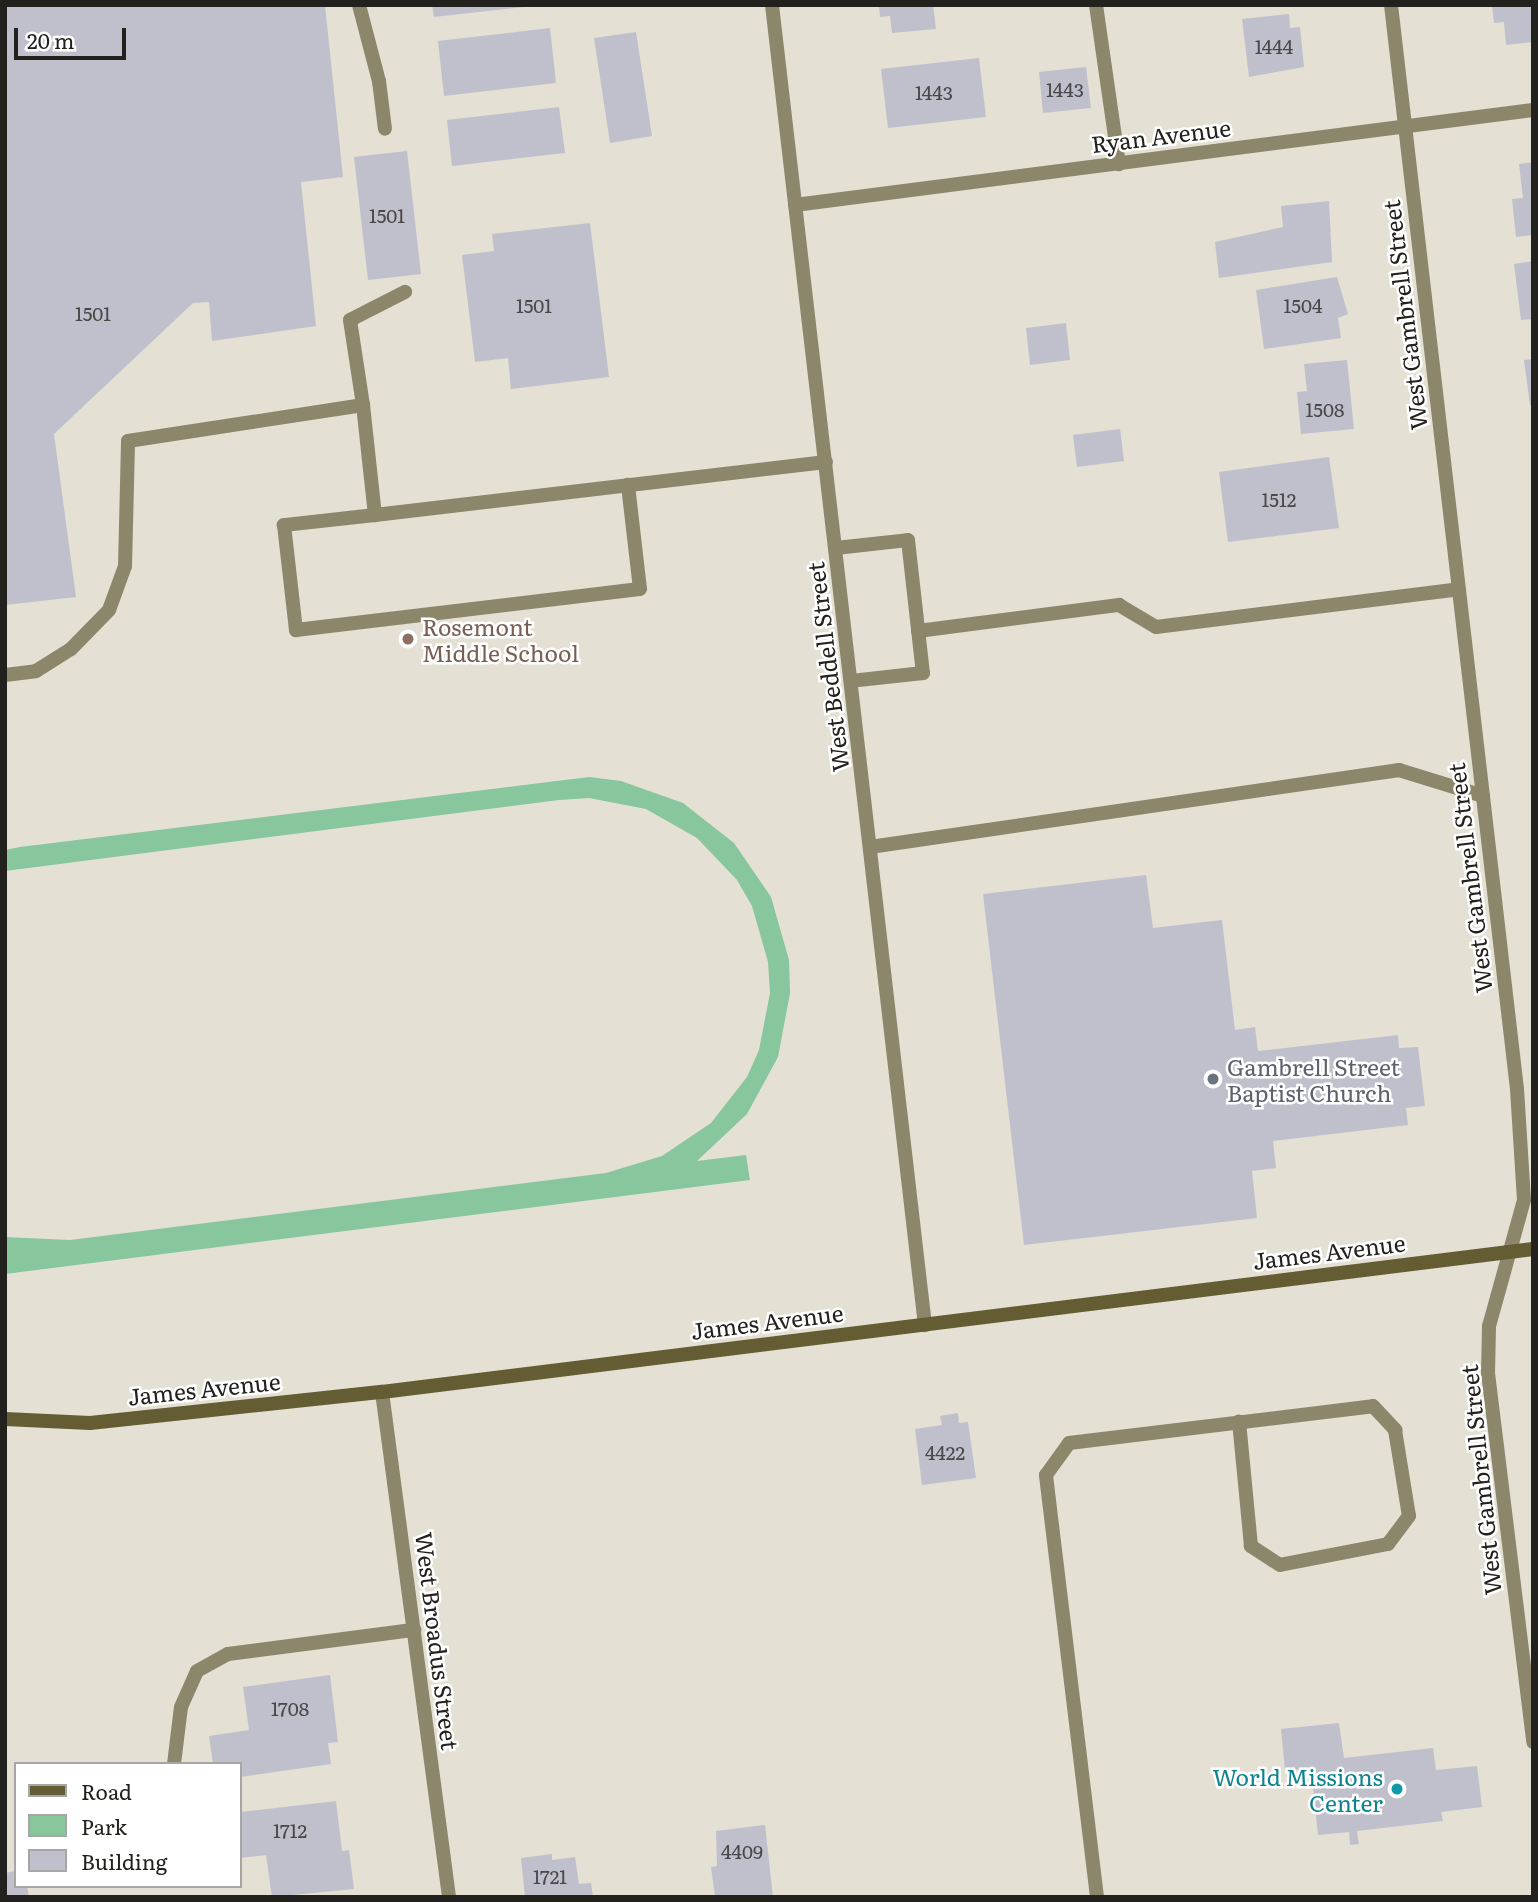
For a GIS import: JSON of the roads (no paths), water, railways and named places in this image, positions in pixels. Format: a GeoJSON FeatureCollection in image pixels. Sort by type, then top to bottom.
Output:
{"type":"FeatureCollection","features":[{"type":"Feature","properties":{"kind":"main road","name":"James Avenue"},"geometry":{"type":"LineString","coordinates":[[5,1419],[90,1423],[382,1392],[1533,1249]]}},
{"type":"Feature","properties":{"kind":"street"},"geometry":{"type":"LineString","coordinates":[[359,5],[379,81],[385,129]]}},
{"type":"Feature","properties":{"kind":"street","name":"West Beddell Street"},"geometry":{"type":"LineString","coordinates":[[772,5],[925,1325]]}},
{"type":"Feature","properties":{"kind":"street"},"geometry":{"type":"LineString","coordinates":[[1096,5],[1119,164]]}},
{"type":"Feature","properties":{"kind":"street","name":"West Gambrell Street"},"geometry":{"type":"LineString","coordinates":[[1391,5],[1517,1089],[1524,1200],[1489,1326],[1488,1373],[1533,1742]]}},
{"type":"Feature","properties":{"kind":"street","name":"Ryan Avenue"},"geometry":{"type":"LineString","coordinates":[[796,205],[1533,110]]}},
{"type":"Feature","properties":{"kind":"street"},"geometry":{"type":"LineString","coordinates":[[375,515],[350,320],[405,292]]}},
{"type":"Feature","properties":{"kind":"street"},"geometry":{"type":"LineString","coordinates":[[5,675],[36,671],[71,649],[109,610],[125,566],[128,441],[363,405]]}},
{"type":"Feature","properties":{"kind":"street"},"geometry":{"type":"LineString","coordinates":[[628,485],[640,589],[296,630],[284,525],[375,515],[628,485],[826,462]]}},
{"type":"Feature","properties":{"kind":"street"},"geometry":{"type":"LineString","coordinates":[[836,548],[908,540],[923,673],[851,681]]}},
{"type":"Feature","properties":{"kind":"street"},"geometry":{"type":"LineString","coordinates":[[918,631],[1119,605],[1156,627],[1459,589]]}},
{"type":"Feature","properties":{"kind":"street"},"geometry":{"type":"LineString","coordinates":[[870,847],[1399,770],[1483,796]]}},
{"type":"Feature","properties":{"kind":"street","name":"West Broadus Street"},"geometry":{"type":"LineString","coordinates":[[382,1392],[449,1897]]}},
{"type":"Feature","properties":{"kind":"street"},"geometry":{"type":"LineString","coordinates":[[1097,1897],[1046,1475],[1069,1443],[1239,1422],[1373,1406],[1395,1430],[1409,1516],[1388,1544],[1280,1565],[1251,1546],[1239,1422]]}},
{"type":"Feature","properties":{"kind":"street"},"geometry":{"type":"LineString","coordinates":[[174,1762],[181,1707],[197,1671],[228,1654],[414,1630]]}},
{"type":"Feature","properties":{"kind":"place","name":"Rosemont Middle School"},"geometry":{"type":"Point","coordinates":[408,639]}},
{"type":"Feature","properties":{"kind":"place","name":"Gambrell Street Baptist Church"},"geometry":{"type":"Point","coordinates":[1213,1079]}},
{"type":"Feature","properties":{"kind":"place","name":"World Missions Center"},"geometry":{"type":"Point","coordinates":[1397,1789]}}]}
